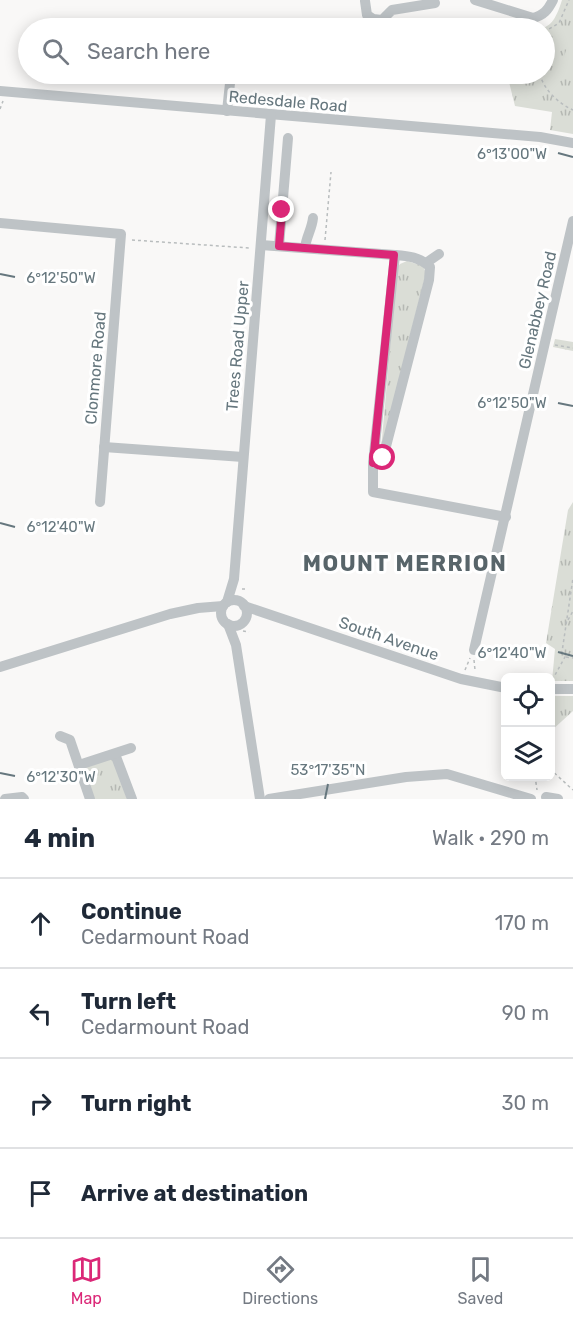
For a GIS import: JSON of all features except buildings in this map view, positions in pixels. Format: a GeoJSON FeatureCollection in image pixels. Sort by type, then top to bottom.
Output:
{"type":"FeatureCollection","features":[{"type":"Feature","properties":{"kind":"street"},"geometry":{"type":"LineString","coordinates":[[475,0],[533,18],[547,11],[552,0]]}},
{"type":"Feature","properties":{"kind":"street"},"geometry":{"type":"LineString","coordinates":[[365,1],[367,15],[372,18]]}},
{"type":"Feature","properties":{"kind":"street"},"geometry":{"type":"LineString","coordinates":[[383,18],[393,5],[435,3]]}},
{"type":"Feature","properties":{"kind":"street"},"geometry":{"type":"LineString","coordinates":[[227,111],[230,84]]}},
{"type":"Feature","properties":{"kind":"street","name":"Redesdale Road"},"geometry":{"type":"LineString","coordinates":[[0,91],[540,137],[573,143]]}},
{"type":"Feature","properties":{"kind":"street","name":"Trees Road Upper"},"geometry":{"type":"LineString","coordinates":[[234,579],[271,115]]}},
{"type":"Feature","properties":{"kind":"street"},"geometry":{"type":"LineString","coordinates":[[279,246],[288,138]]}},
{"type":"Feature","properties":{"kind":"street"},"geometry":{"type":"LineString","coordinates":[[269,150],[287,151]]}},
{"type":"Feature","properties":{"kind":"street"},"geometry":{"type":"LineString","coordinates":[[264,208],[282,210]]}},
{"type":"Feature","properties":{"kind":"street"},"geometry":{"type":"LineString","coordinates":[[305,248],[312,229],[313,218]]}},
{"type":"Feature","properties":{"kind":"street","name":"Glenabbey Road"},"geometry":{"type":"LineString","coordinates":[[474,650],[573,221]]}},
{"type":"Feature","properties":{"kind":"street"},"geometry":{"type":"LineString","coordinates":[[0,223],[121,234]]}},
{"type":"Feature","properties":{"kind":"street","name":"Clonmore Road"},"geometry":{"type":"LineString","coordinates":[[100,502],[121,234]]}},
{"type":"Feature","properties":{"kind":"street"},"geometry":{"type":"LineString","coordinates":[[261,245],[417,258],[429,267],[429,280],[383,458],[380,463],[373,463]]}},
{"type":"Feature","properties":{"kind":"street"},"geometry":{"type":"LineString","coordinates":[[426,263],[439,254]]}},
{"type":"Feature","properties":{"kind":"street"},"geometry":{"type":"LineString","coordinates":[[394,255],[373,463],[373,492],[506,517]]}},
{"type":"Feature","properties":{"kind":"street","name":"Clonmore Road"},"geometry":{"type":"LineString","coordinates":[[104,447],[243,457]]}},
{"type":"Feature","properties":{"kind":"street"},"geometry":{"type":"LineString","coordinates":[[234,579],[246,614],[236,645]]}},
{"type":"Feature","properties":{"kind":"street"},"geometry":{"type":"LineString","coordinates":[[234,579],[225,612],[236,645],[260,799]]}},
{"type":"Feature","properties":{"kind":"street","name":"South Avenue"},"geometry":{"type":"LineString","coordinates":[[225,612],[234,600],[264,613],[461,679],[501,687]]}},
{"type":"Feature","properties":{"kind":"street"},"geometry":{"type":"LineString","coordinates":[[0,667],[170,614],[198,608],[225,612],[237,626],[264,613]]}},
{"type":"Feature","properties":{"kind":"street"},"geometry":{"type":"LineString","coordinates":[[555,689],[573,689]]}},
{"type":"Feature","properties":{"kind":"street"},"geometry":{"type":"LineString","coordinates":[[60,736],[69,740],[90,799]]}},
{"type":"Feature","properties":{"kind":"street"},"geometry":{"type":"LineString","coordinates":[[79,765],[131,748]]}},
{"type":"Feature","properties":{"kind":"street"},"geometry":{"type":"LineString","coordinates":[[115,754],[132,799]]}},
{"type":"Feature","properties":{"kind":"street"},"geometry":{"type":"LineString","coordinates":[[268,799],[406,777],[447,774],[547,795]]}},
{"type":"Feature","properties":{"kind":"street"},"geometry":{"type":"LineString","coordinates":[[5,799],[22,797],[24,799]]}},
{"type":"Feature","properties":{"kind":"path"},"geometry":{"type":"LineString","coordinates":[[555,25],[559,23],[569,0]]}},
{"type":"Feature","properties":{"kind":"path"},"geometry":{"type":"LineString","coordinates":[[544,84],[549,91],[573,111]]}},
{"type":"Feature","properties":{"kind":"path"},"geometry":{"type":"LineString","coordinates":[[324,250],[331,172]]}},
{"type":"Feature","properties":{"kind":"path"},"geometry":{"type":"LineString","coordinates":[[121,234],[126,239],[135,242],[256,249],[261,245]]}},
{"type":"Feature","properties":{"kind":"path"},"geometry":{"type":"LineString","coordinates":[[545,343],[573,348]]}},
{"type":"Feature","properties":{"kind":"path"},"geometry":{"type":"LineString","coordinates":[[565,657],[562,652],[573,578]]}},
{"type":"Feature","properties":{"kind":"path"},"geometry":{"type":"LineString","coordinates":[[241,590],[248,589]]}},
{"type":"Feature","properties":{"kind":"path"},"geometry":{"type":"LineString","coordinates":[[566,624],[573,610]]}},
{"type":"Feature","properties":{"kind":"path"},"geometry":{"type":"LineString","coordinates":[[243,624],[249,632]]}},
{"type":"Feature","properties":{"kind":"path"},"geometry":{"type":"LineString","coordinates":[[461,679],[474,650]]}},
{"type":"Feature","properties":{"kind":"path"},"geometry":{"type":"LineString","coordinates":[[474,650],[475,683]]}},
{"type":"Feature","properties":{"kind":"path"},"geometry":{"type":"LineString","coordinates":[[565,657],[573,658]]}},
{"type":"Feature","properties":{"kind":"path"},"geometry":{"type":"LineString","coordinates":[[555,675],[565,657]]}},
{"type":"Feature","properties":{"kind":"path"},"geometry":{"type":"LineString","coordinates":[[555,774],[573,790]]}},
{"type":"Feature","properties":{"kind":"path"},"geometry":{"type":"LineString","coordinates":[[538,781],[547,795],[562,780]]}},
{"type":"Feature","properties":{"kind":"green space"},"geometry":{"type":"Polygon","coordinates":[[[562,0],[573,0],[573,134],[550,130],[552,112],[515,106],[510,84],[555,84],[554,18],[562,0]]]}},
{"type":"Feature","properties":{"kind":"green space"},"geometry":{"type":"Polygon","coordinates":[[[573,28],[573,66],[562,63],[573,28]]]}},
{"type":"Feature","properties":{"kind":"green space"},"geometry":{"type":"Polygon","coordinates":[[[407,261],[423,266],[426,273],[381,450],[397,268],[407,261]]]}},
{"type":"Feature","properties":{"kind":"green space"},"geometry":{"type":"Polygon","coordinates":[[[555,339],[573,342],[573,351],[553,347],[555,339]]]}},
{"type":"Feature","properties":{"kind":"green space"},"geometry":{"type":"Polygon","coordinates":[[[573,502],[573,681],[555,681],[555,673],[553,673],[555,649],[546,643],[568,510],[573,502]]]}},
{"type":"Feature","properties":{"kind":"green space"},"geometry":{"type":"Polygon","coordinates":[[[555,696],[573,696],[573,711],[555,727],[555,696]]]}},
{"type":"Feature","properties":{"kind":"green space"},"geometry":{"type":"Polygon","coordinates":[[[113,757],[127,799],[94,799],[84,768],[113,757]]]}},
{"type":"Feature","properties":{"kind":"district","name":"MOUNT MERRION"},"geometry":{"type":"Point","coordinates":[405,563]}},
{"type":"Feature","properties":{"kind":"route"},"geometry":{"type":"LineString","coordinates":[[282,210],[279,246],[394,255],[373,463],[380,463],[383,458]]}}]}
